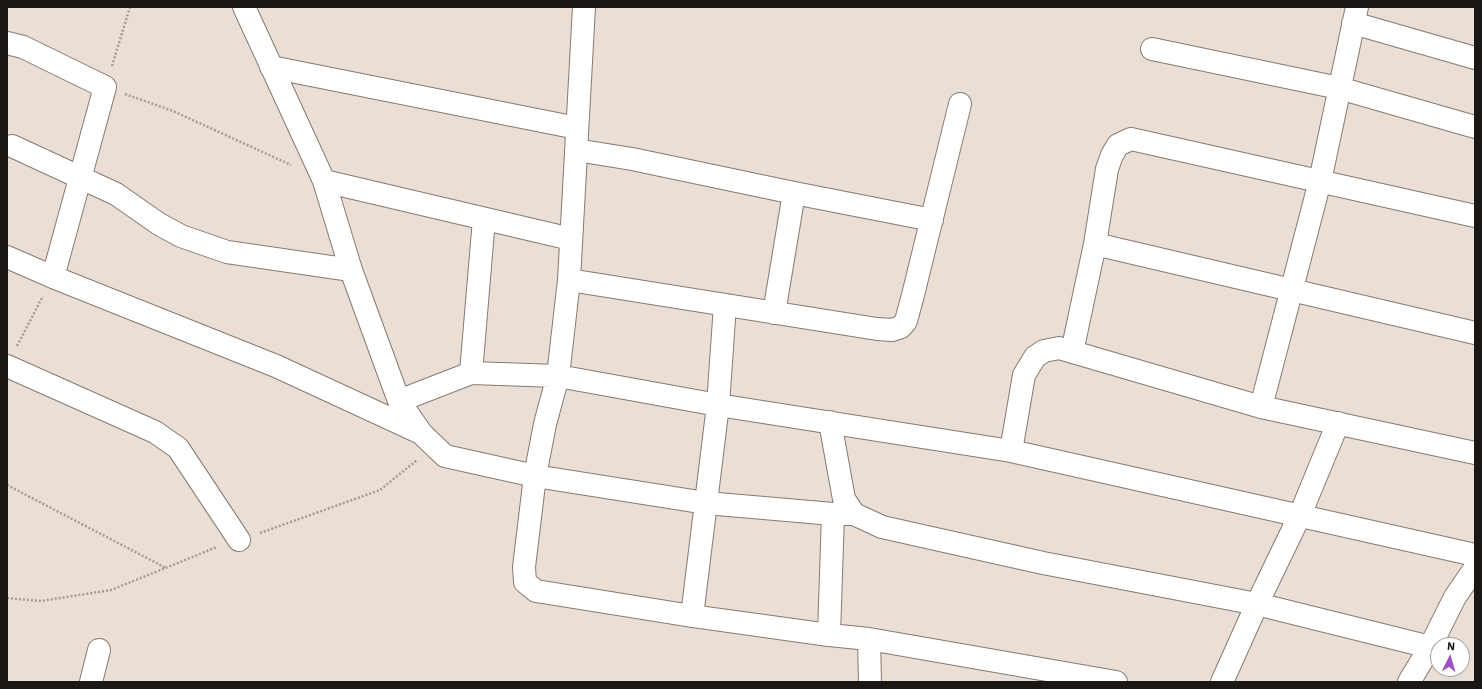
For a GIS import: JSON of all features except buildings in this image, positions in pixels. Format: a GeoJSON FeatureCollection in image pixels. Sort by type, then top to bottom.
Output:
{"type":"FeatureCollection","features":[{"type":"Feature","properties":{"kind":"street"},"geometry":{"type":"LineString","coordinates":[[244,7],[324,181],[351,270],[399,401],[422,434],[445,456],[535,476],[706,503],[833,514],[854,514],[882,527],[1005,555],[1257,604],[1430,647],[1409,682]]}},
{"type":"Feature","properties":{"kind":"street"},"geometry":{"type":"LineString","coordinates":[[584,7],[569,280],[558,376],[545,424],[535,476],[524,567],[525,582],[536,591],[692,616],[869,639],[1116,682]]}},
{"type":"Feature","properties":{"kind":"street"},"geometry":{"type":"LineString","coordinates":[[1261,407],[1320,181],[1355,15],[1475,58]]}},
{"type":"Feature","properties":{"kind":"street"},"geometry":{"type":"LineString","coordinates":[[7,43],[23,47],[105,87],[53,277]]}},
{"type":"Feature","properties":{"kind":"street"},"geometry":{"type":"LineString","coordinates":[[1152,49],[1339,88],[1475,127]]}},
{"type":"Feature","properties":{"kind":"street"},"geometry":{"type":"LineString","coordinates":[[271,67],[577,128]]}},
{"type":"Feature","properties":{"kind":"street"},"geometry":{"type":"LineString","coordinates":[[569,280],[877,329],[892,330],[901,327],[906,320],[960,104]]}},
{"type":"Feature","properties":{"kind":"street"},"geometry":{"type":"LineString","coordinates":[[1072,352],[1095,244],[1106,169],[1118,145],[1131,139],[1475,216]]}},
{"type":"Feature","properties":{"kind":"street"},"geometry":{"type":"LineString","coordinates":[[12,146],[80,179],[116,194],[159,224],[181,236],[227,252],[351,270]]}},
{"type":"Feature","properties":{"kind":"street"},"geometry":{"type":"LineString","coordinates":[[576,150],[632,159],[932,220]]}},
{"type":"Feature","properties":{"kind":"street"},"geometry":{"type":"LineString","coordinates":[[324,181],[571,239]]}},
{"type":"Feature","properties":{"kind":"street"},"geometry":{"type":"LineString","coordinates":[[774,313],[794,193]]}},
{"type":"Feature","properties":{"kind":"street"},"geometry":{"type":"LineString","coordinates":[[471,373],[484,219]]}},
{"type":"Feature","properties":{"kind":"street"},"geometry":{"type":"LineString","coordinates":[[1095,244],[1475,333]]}},
{"type":"Feature","properties":{"kind":"street"},"geometry":{"type":"LineString","coordinates":[[7,257],[53,277],[276,366],[422,434]]}},
{"type":"Feature","properties":{"kind":"street"},"geometry":{"type":"LineString","coordinates":[[692,616],[718,405],[726,305]]}},
{"type":"Feature","properties":{"kind":"street"},"geometry":{"type":"LineString","coordinates":[[1011,451],[1024,375],[1035,357],[1044,351],[1059,348],[1261,407],[1475,452]]}},
{"type":"Feature","properties":{"kind":"street"},"geometry":{"type":"LineString","coordinates":[[11,358],[155,432],[178,448],[240,540]]}},
{"type":"Feature","properties":{"kind":"street"},"geometry":{"type":"LineString","coordinates":[[399,401],[471,373],[558,376],[718,405],[1011,451],[1475,555]]}},
{"type":"Feature","properties":{"kind":"street"},"geometry":{"type":"LineString","coordinates":[[830,422],[844,499],[854,514]]}},
{"type":"Feature","properties":{"kind":"street"},"geometry":{"type":"LineString","coordinates":[[1222,682],[1257,604],[1300,515],[1338,423]]}},
{"type":"Feature","properties":{"kind":"street"},"geometry":{"type":"LineString","coordinates":[[829,635],[833,514]]}},
{"type":"Feature","properties":{"kind":"street"},"geometry":{"type":"LineString","coordinates":[[1435,637],[1455,597],[1475,568]]}},
{"type":"Feature","properties":{"kind":"street"},"geometry":{"type":"LineString","coordinates":[[869,639],[870,682]]}},
{"type":"Feature","properties":{"kind":"street"},"geometry":{"type":"LineString","coordinates":[[91,682],[99,650]]}},
{"type":"Feature","properties":{"kind":"path"},"geometry":{"type":"LineString","coordinates":[[130,7],[105,87],[173,111],[256,148],[324,181]]}},
{"type":"Feature","properties":{"kind":"path"},"geometry":{"type":"LineString","coordinates":[[11,358],[53,277]]}},
{"type":"Feature","properties":{"kind":"path"},"geometry":{"type":"LineString","coordinates":[[7,485],[167,568]]}}]}
